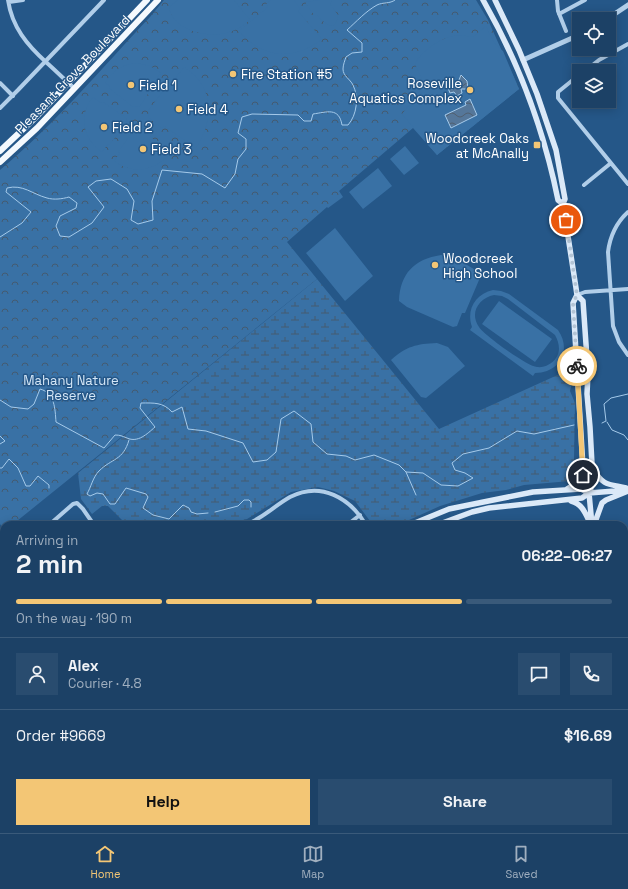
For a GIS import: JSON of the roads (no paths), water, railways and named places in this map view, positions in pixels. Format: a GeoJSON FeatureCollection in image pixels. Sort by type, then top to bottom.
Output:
{"type":"FeatureCollection","features":[{"type":"Feature","properties":{"kind":"main road","name":"Pleasant Grove Boulevard"},"geometry":{"type":"LineString","coordinates":[[0,151],[26,127],[147,0]]}},
{"type":"Feature","properties":{"kind":"main road","name":"Pleasant Grove Boulevard"},"geometry":{"type":"LineString","coordinates":[[0,162],[30,136],[158,0]]}},
{"type":"Feature","properties":{"kind":"main road"},"geometry":{"type":"LineString","coordinates":[[483,0],[514,64],[544,145],[558,200],[563,204]]}},
{"type":"Feature","properties":{"kind":"main road"},"geometry":{"type":"LineString","coordinates":[[495,0],[524,60],[538,94],[556,150],[565,199],[563,204],[574,267],[577,295],[573,303],[584,484],[589,493],[592,521]]}},
{"type":"Feature","properties":{"kind":"main road"},"geometry":{"type":"LineString","coordinates":[[514,64],[524,60]]}},
{"type":"Feature","properties":{"kind":"main road"},"geometry":{"type":"LineString","coordinates":[[447,521],[472,512],[489,508],[582,498],[589,493],[593,483],[587,394],[588,373],[583,301],[577,295]]}},
{"type":"Feature","properties":{"kind":"main road"},"geometry":{"type":"LineString","coordinates":[[592,466],[598,478],[604,482],[628,490]]}},
{"type":"Feature","properties":{"kind":"main road"},"geometry":{"type":"LineString","coordinates":[[564,490],[578,483],[583,467]]}},
{"type":"Feature","properties":{"kind":"main road"},"geometry":{"type":"LineString","coordinates":[[420,521],[449,509],[533,492],[581,489],[589,493],[628,490]]}},
{"type":"Feature","properties":{"kind":"main road"},"geometry":{"type":"LineString","coordinates":[[594,521],[602,503],[628,490]]}},
{"type":"Feature","properties":{"kind":"main road"},"geometry":{"type":"LineString","coordinates":[[567,500],[579,504],[590,521]]}},
{"type":"Feature","properties":{"kind":"street"},"geometry":{"type":"LineString","coordinates":[[23,0],[9,1],[13,20],[22,36],[28,44],[74,88]]}},
{"type":"Feature","properties":{"kind":"street"},"geometry":{"type":"LineString","coordinates":[[0,108],[46,62],[104,0]]}},
{"type":"Feature","properties":{"kind":"street"},"geometry":{"type":"LineString","coordinates":[[557,0],[557,8],[566,31]]}},
{"type":"Feature","properties":{"kind":"street"},"geometry":{"type":"LineString","coordinates":[[559,14],[585,0]]}},
{"type":"Feature","properties":{"kind":"street"},"geometry":{"type":"LineString","coordinates":[[616,13],[628,5]]}},
{"type":"Feature","properties":{"kind":"street"},"geometry":{"type":"LineString","coordinates":[[524,60],[572,38]]}},
{"type":"Feature","properties":{"kind":"street"},"geometry":{"type":"LineString","coordinates":[[594,64],[628,44]]}},
{"type":"Feature","properties":{"kind":"street"},"geometry":{"type":"LineString","coordinates":[[572,80],[557,94],[558,98],[628,184]]}},
{"type":"Feature","properties":{"kind":"street"},"geometry":{"type":"LineString","coordinates":[[0,83],[13,96]]}},
{"type":"Feature","properties":{"kind":"street"},"geometry":{"type":"LineString","coordinates":[[584,185],[611,163]]}},
{"type":"Feature","properties":{"kind":"street"},"geometry":{"type":"LineString","coordinates":[[628,212],[616,226],[610,241],[608,252],[614,330],[619,342],[626,349],[628,355]]}},
{"type":"Feature","properties":{"kind":"street"},"geometry":{"type":"LineString","coordinates":[[577,295],[585,292],[628,289]]}},
{"type":"Feature","properties":{"kind":"street"},"geometry":{"type":"LineString","coordinates":[[252,521],[298,494],[314,492],[329,494],[340,498],[351,505],[364,521]]}},
{"type":"Feature","properties":{"kind":"street"},"geometry":{"type":"LineString","coordinates":[[54,521],[73,504],[77,503],[84,509],[92,521]]}},
{"type":"Feature","properties":{"kind":"street"},"geometry":{"type":"LineString","coordinates":[[352,521],[360,515]]}},
{"type":"Feature","properties":{"kind":"water"},"geometry":{"type":"Polygon","coordinates":[[[461,75],[467,81],[468,89],[461,89],[462,93],[457,96],[454,92],[450,93],[448,88],[451,87],[451,89],[453,89],[451,84],[459,80],[461,75]]]}},
{"type":"Feature","properties":{"kind":"water"},"geometry":{"type":"Polygon","coordinates":[[[470,99],[477,115],[451,128],[445,115],[466,105],[465,102],[470,99]]]}},
{"type":"Feature","properties":{"kind":"waterway"},"geometry":{"type":"LineString","coordinates":[[0,237],[22,223],[31,212],[6,192],[7,188],[23,188],[50,199],[69,197],[77,203],[76,208],[60,216],[56,226],[60,236],[69,237],[92,223],[104,207],[88,187],[96,181],[111,179],[127,189],[134,201],[131,220],[138,224],[153,220],[152,201],[162,170],[202,174],[225,188],[235,174],[238,159],[246,149],[246,139],[238,133],[242,117],[252,114],[298,115],[304,121],[311,121],[313,114],[332,112],[338,115],[342,125],[348,125],[355,111],[356,95],[353,85],[344,74],[343,66],[346,57],[352,53],[362,52],[362,43],[347,30],[373,7],[395,0]]}},
{"type":"Feature","properties":{"kind":"waterway"},"geometry":{"type":"LineString","coordinates":[[0,400],[11,407],[28,409],[34,404],[40,389],[45,391],[49,394],[53,402],[56,422],[104,448],[115,435],[131,439],[139,439],[155,427],[140,408],[141,403],[154,403],[162,405],[172,412],[182,407],[188,429],[206,431],[243,443],[253,462],[267,460],[276,452],[281,419],[294,411],[311,424],[313,442],[327,454],[346,456],[355,460],[374,455],[399,465],[406,472],[423,473],[441,485],[458,486],[473,478],[465,473],[455,470],[452,463],[463,454],[489,448],[517,431],[534,434],[574,425]]}},
{"type":"Feature","properties":{"kind":"waterway"},"geometry":{"type":"LineString","coordinates":[[602,423],[606,421],[604,404],[611,398],[628,394]]}},
{"type":"Feature","properties":{"kind":"waterway"},"geometry":{"type":"LineString","coordinates":[[607,422],[612,430],[624,435],[628,440]]}},
{"type":"Feature","properties":{"kind":"waterway"},"geometry":{"type":"LineString","coordinates":[[0,436],[5,441],[0,444]]}},
{"type":"Feature","properties":{"kind":"waterway"},"geometry":{"type":"LineString","coordinates":[[129,440],[124,452],[97,473],[87,494],[90,496],[97,493],[103,494],[110,504],[115,504],[126,488],[146,494],[148,497],[143,508],[153,515],[169,519],[183,505],[189,508],[191,512],[197,514],[208,513]]}},
{"type":"Feature","properties":{"kind":"waterway"},"geometry":{"type":"LineString","coordinates":[[0,468],[2,468],[9,459],[18,468],[26,486],[30,486],[38,476],[49,485],[49,488]]}},
{"type":"Feature","properties":{"kind":"waterway"},"geometry":{"type":"LineString","coordinates":[[406,472],[416,495]]}},
{"type":"Feature","properties":{"kind":"waterway"},"geometry":{"type":"LineString","coordinates":[[215,512],[238,506],[244,500],[249,500],[251,502],[251,507]]}},
{"type":"Feature","properties":{"kind":"place","name":"Fire Station #5"},"geometry":{"type":"Point","coordinates":[233,74]}},
{"type":"Feature","properties":{"kind":"place","name":"Field 1"},"geometry":{"type":"Point","coordinates":[131,85]}},
{"type":"Feature","properties":{"kind":"place","name":"Roseville Aquatics Complex"},"geometry":{"type":"Point","coordinates":[470,90]}},
{"type":"Feature","properties":{"kind":"place","name":"Field 4"},"geometry":{"type":"Point","coordinates":[179,109]}},
{"type":"Feature","properties":{"kind":"place","name":"Field 2"},"geometry":{"type":"Point","coordinates":[104,127]}},
{"type":"Feature","properties":{"kind":"place","name":"Woodcreek Oaks at McAnally"},"geometry":{"type":"Point","coordinates":[537,145]}},
{"type":"Feature","properties":{"kind":"place","name":"Field 3"},"geometry":{"type":"Point","coordinates":[143,149]}},
{"type":"Feature","properties":{"kind":"place","name":"Woodcreek High School"},"geometry":{"type":"Point","coordinates":[435,265]}},
{"type":"Feature","properties":{"kind":"park label","name":"Mahany Nature Reserve"},"geometry":{"type":"Point","coordinates":[71,388]}}]}
